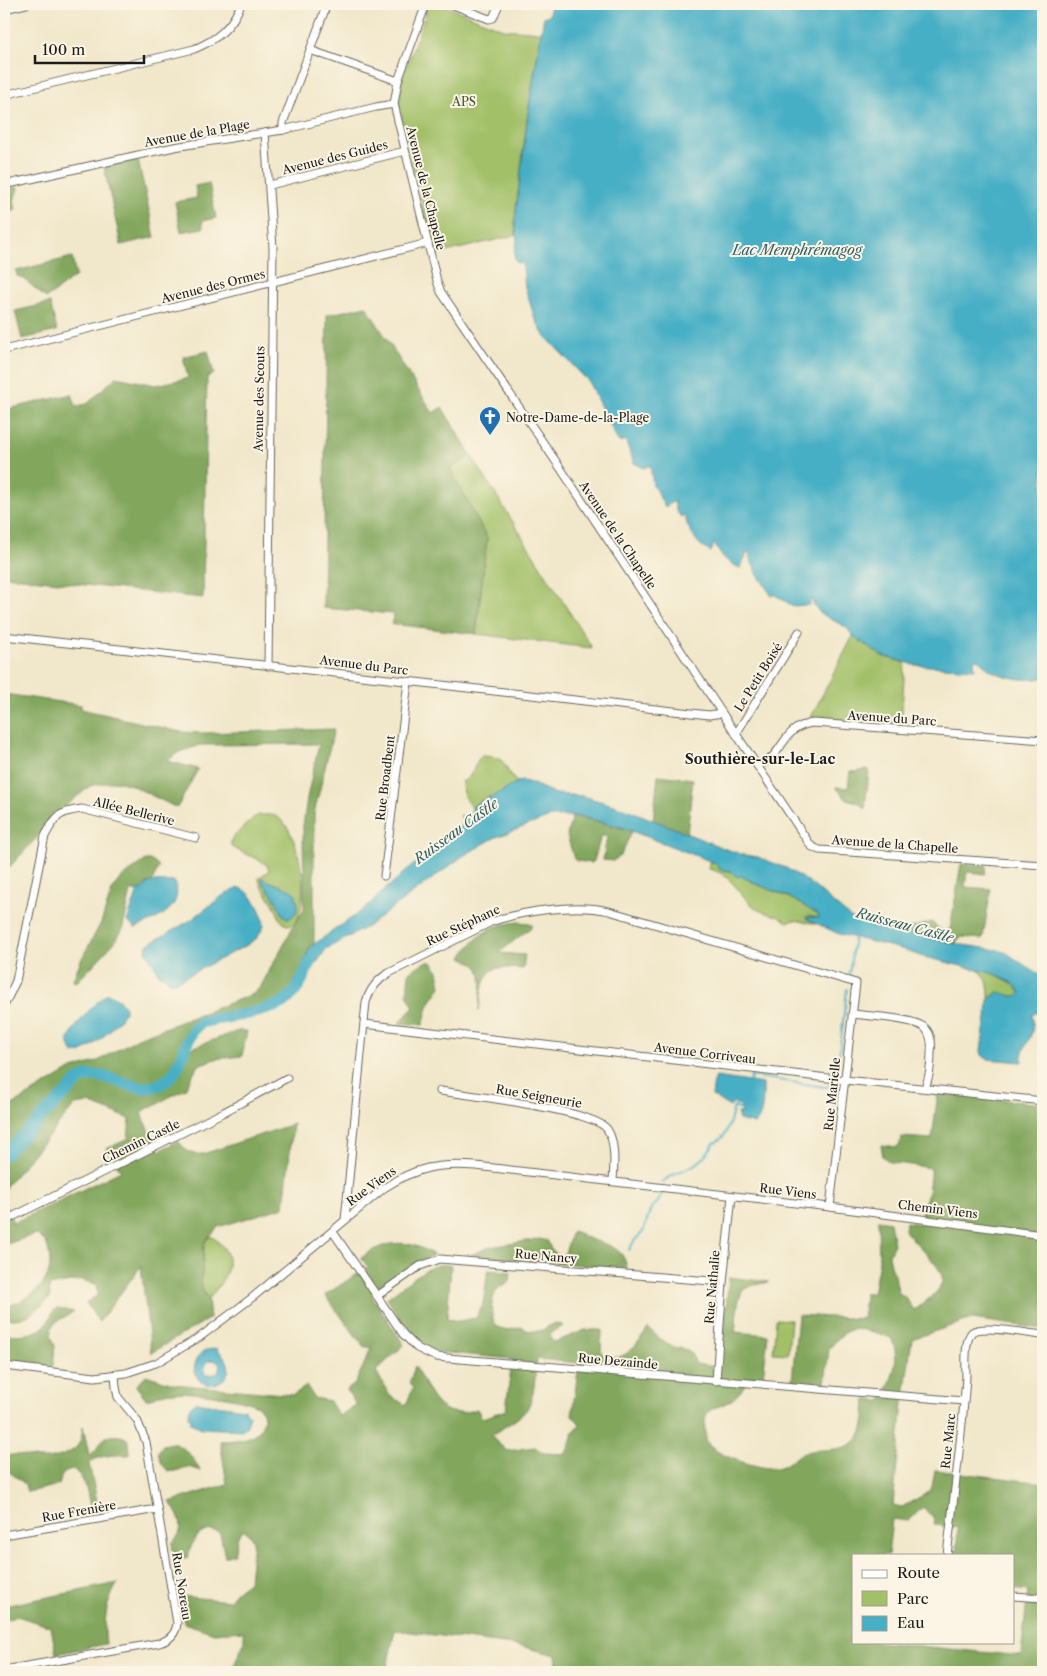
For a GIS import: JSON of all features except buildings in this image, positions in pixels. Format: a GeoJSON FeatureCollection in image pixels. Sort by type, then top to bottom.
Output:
{"type":"FeatureCollection","features":[{"type":"Feature","properties":{"kind":"street"},"geometry":{"type":"LineString","coordinates":[[4,9],[26,4]]}},
{"type":"Feature","properties":{"kind":"street"},"geometry":{"type":"LineString","coordinates":[[4,95],[174,55],[204,45],[217,38],[229,27],[241,4]]}},
{"type":"Feature","properties":{"kind":"street"},"geometry":{"type":"LineString","coordinates":[[283,130],[284,120],[328,4]]}},
{"type":"Feature","properties":{"kind":"street","name":"Avenue de la Chapelle"},"geometry":{"type":"LineString","coordinates":[[426,4],[398,81],[394,104],[438,285],[812,846],[817,850],[1043,865]]}},
{"type":"Feature","properties":{"kind":"street"},"geometry":{"type":"LineString","coordinates":[[451,4],[487,19],[492,19],[499,4]]}},
{"type":"Feature","properties":{"kind":"street"},"geometry":{"type":"LineString","coordinates":[[310,50],[398,81]]}},
{"type":"Feature","properties":{"kind":"street","name":"Avenue de la Plage"},"geometry":{"type":"LineString","coordinates":[[4,185],[183,145],[283,130],[394,104]]}},
{"type":"Feature","properties":{"kind":"street","name":"Avenue des Scouts"},"geometry":{"type":"LineString","coordinates":[[265,132],[270,185],[272,283],[268,666]]}},
{"type":"Feature","properties":{"kind":"street","name":"Avenue des Guides"},"geometry":{"type":"LineString","coordinates":[[270,185],[405,152]]}},
{"type":"Feature","properties":{"kind":"street","name":"Avenue des Ormes"},"geometry":{"type":"LineString","coordinates":[[4,350],[428,242]]}},
{"type":"Feature","properties":{"kind":"street","name":"Le Petit Boisé"},"geometry":{"type":"LineString","coordinates":[[736,734],[799,632]]}},
{"type":"Feature","properties":{"kind":"street","name":"Avenue du Parc"},"geometry":{"type":"LineString","coordinates":[[4,636],[709,715],[722,713]]}},
{"type":"Feature","properties":{"kind":"street","name":"Rue Broadbent"},"geometry":{"type":"LineString","coordinates":[[384,876],[408,682]]}},
{"type":"Feature","properties":{"kind":"street","name":"Avenue du Parc"},"geometry":{"type":"LineString","coordinates":[[757,765],[770,760],[790,733],[807,724],[1043,740]]}},
{"type":"Feature","properties":{"kind":"street","name":"Allée Bellerive"},"geometry":{"type":"LineString","coordinates":[[4,1006],[16,981],[45,836],[53,821],[65,811],[82,809],[196,838]]}},
{"type":"Feature","properties":{"kind":"street","name":"Rue Stéphane"},"geometry":{"type":"LineString","coordinates":[[345,1220],[368,995],[377,982],[389,974],[500,919],[572,907],[588,907],[609,911],[856,983]]}},
{"type":"Feature","properties":{"kind":"street","name":"Rue Marielle"},"geometry":{"type":"LineString","coordinates":[[830,1207],[856,983]]}},
{"type":"Feature","properties":{"kind":"street"},"geometry":{"type":"LineString","coordinates":[[852,1014],[909,1021],[920,1024],[925,1028],[932,1043],[931,1068],[925,1088]]}},
{"type":"Feature","properties":{"kind":"street","name":"Avenue Corriveau"},"geometry":{"type":"LineString","coordinates":[[364,1024],[1043,1101]]}},
{"type":"Feature","properties":{"kind":"street","name":"Chemin Castle"},"geometry":{"type":"LineString","coordinates":[[4,1221],[224,1112],[288,1078]]}},
{"type":"Feature","properties":{"kind":"street","name":"Rue Seigneurie"},"geometry":{"type":"LineString","coordinates":[[440,1091],[562,1111],[599,1122],[606,1128],[610,1137],[613,1181]]}},
{"type":"Feature","properties":{"kind":"street","name":"Rue Viens"},"geometry":{"type":"LineString","coordinates":[[4,1366],[85,1376],[115,1375],[136,1371],[156,1364],[200,1337],[276,1279],[377,1193],[395,1181],[421,1168],[448,1164],[476,1166],[830,1207]]}},
{"type":"Feature","properties":{"kind":"street","name":"Rue Nathalie"},"geometry":{"type":"LineString","coordinates":[[716,1381],[723,1282],[732,1196]]}},
{"type":"Feature","properties":{"kind":"street","name":"Chemin Viens"},"geometry":{"type":"LineString","coordinates":[[830,1207],[1043,1235]]}},
{"type":"Feature","properties":{"kind":"street","name":"Rue Dezainde"},"geometry":{"type":"LineString","coordinates":[[332,1232],[407,1339],[423,1352],[436,1357],[964,1401]]}},
{"type":"Feature","properties":{"kind":"street","name":"Rue Nancy"},"geometry":{"type":"LineString","coordinates":[[377,1296],[420,1266],[435,1260],[446,1259],[723,1282]]}},
{"type":"Feature","properties":{"kind":"street","name":"Rue Marc"},"geometry":{"type":"LineString","coordinates":[[947,1554],[964,1401],[967,1347],[970,1335],[973,1331],[987,1329],[1043,1336]]}},
{"type":"Feature","properties":{"kind":"street","name":"Rue Noreau"},"geometry":{"type":"LineString","coordinates":[[4,1670],[159,1643],[172,1636],[177,1623],[145,1437],[137,1420],[118,1398],[115,1375]]}},
{"type":"Feature","properties":{"kind":"street","name":"Rue Frenière"},"geometry":{"type":"LineString","coordinates":[[4,1535],[157,1508]]}},
{"type":"Feature","properties":{"kind":"street"},"geometry":{"type":"LineString","coordinates":[[1014,1596],[1043,1598]]}},
{"type":"Feature","properties":{"kind":"green space","name":"APS"},"geometry":{"type":"Polygon","coordinates":[[[434,4],[443,5],[503,29],[542,32],[524,141],[515,214],[516,235],[434,255],[399,105],[402,78],[427,11],[434,4]]]}},
{"type":"Feature","properties":{"kind":"green space"},"geometry":{"type":"Polygon","coordinates":[[[138,160],[155,237],[121,245],[104,167],[138,160]]]}},
{"type":"Feature","properties":{"kind":"green space"},"geometry":{"type":"Polygon","coordinates":[[[209,183],[216,218],[202,221],[203,228],[181,232],[175,202],[197,198],[195,186],[209,183]]]}},
{"type":"Feature","properties":{"kind":"green space"},"geometry":{"type":"Polygon","coordinates":[[[18,187],[14,201],[16,210],[4,215],[4,190],[18,187]]]}},
{"type":"Feature","properties":{"kind":"green space"},"geometry":{"type":"Polygon","coordinates":[[[72,257],[76,276],[46,298],[23,278],[17,276],[16,271],[72,257]]]}},
{"type":"Feature","properties":{"kind":"green space"},"geometry":{"type":"Polygon","coordinates":[[[50,303],[57,331],[22,339],[15,311],[50,303]]]}},
{"type":"Feature","properties":{"kind":"green space"},"geometry":{"type":"Polygon","coordinates":[[[366,306],[433,413],[442,407],[471,455],[450,469],[487,538],[476,634],[392,624],[393,614],[323,608],[327,315],[366,306]]]}},
{"type":"Feature","properties":{"kind":"green space"},"geometry":{"type":"Polygon","coordinates":[[[208,351],[214,374],[207,377],[203,598],[4,576],[4,410],[72,394],[76,406],[87,404],[116,377],[156,385],[188,378],[183,357],[208,351]]]}},
{"type":"Feature","properties":{"kind":"green space"},"geometry":{"type":"Polygon","coordinates":[[[471,455],[592,648],[476,634],[487,538],[450,469],[471,455]]]}},
{"type":"Feature","properties":{"kind":"green space"},"geometry":{"type":"Polygon","coordinates":[[[853,636],[882,656],[905,663],[901,724],[811,717],[853,636]]]}},
{"type":"Feature","properties":{"kind":"green space"},"geometry":{"type":"Polygon","coordinates":[[[4,694],[81,705],[81,709],[181,732],[334,729],[314,814],[314,945],[310,947],[300,972],[303,978],[302,981],[287,1000],[271,1008],[202,1022],[195,1026],[186,1050],[238,1031],[247,1031],[242,1056],[215,1059],[201,1064],[196,1069],[185,1089],[141,1112],[159,1151],[178,1141],[189,1152],[194,1154],[203,1154],[293,1124],[284,1207],[218,1227],[206,1240],[201,1287],[208,1299],[210,1318],[151,1353],[141,1266],[99,1322],[86,1303],[98,1295],[96,1284],[81,1280],[49,1286],[50,1298],[30,1315],[19,1319],[4,1318],[4,1307],[28,1297],[41,1285],[49,1270],[50,1261],[46,1242],[36,1234],[4,1245],[4,1197],[13,1223],[121,1171],[106,1149],[128,1139],[130,1119],[89,1103],[75,1105],[6,1186],[4,1195],[4,1110],[72,1069],[96,1062],[138,1038],[253,994],[261,986],[304,910],[303,826],[319,744],[201,745],[179,752],[167,761],[198,769],[177,808],[129,784],[116,781],[90,786],[68,804],[4,873],[4,694]]]}},
{"type":"Feature","properties":{"kind":"green space"},"geometry":{"type":"Polygon","coordinates":[[[482,756],[498,758],[517,782],[500,793],[481,800],[472,808],[464,796],[462,782],[467,779],[482,756]]]}},
{"type":"Feature","properties":{"kind":"green space"},"geometry":{"type":"Polygon","coordinates":[[[869,770],[865,809],[858,802],[846,799],[836,787],[848,788],[850,771],[856,772],[869,770]]]}},
{"type":"Feature","properties":{"kind":"green space"},"geometry":{"type":"Polygon","coordinates":[[[658,775],[693,779],[687,834],[653,820],[658,775]]]}},
{"type":"Feature","properties":{"kind":"green space"},"geometry":{"type":"Polygon","coordinates":[[[259,815],[275,816],[285,825],[293,839],[302,877],[302,896],[300,912],[295,922],[288,925],[281,920],[259,881],[259,877],[269,871],[267,865],[231,846],[233,837],[253,818],[259,815]],[[264,879],[261,880],[284,916],[297,902],[295,897],[284,887],[264,879]]]}},
{"type":"Feature","properties":{"kind":"green space"},"geometry":{"type":"Polygon","coordinates":[[[572,816],[632,831],[621,855],[613,861],[603,860],[607,837],[601,836],[594,861],[591,863],[574,859],[567,835],[572,816]]]}},
{"type":"Feature","properties":{"kind":"green space"},"geometry":{"type":"Polygon","coordinates":[[[146,860],[150,860],[159,866],[152,882],[148,883],[141,890],[131,891],[122,931],[114,943],[78,981],[74,982],[73,979],[81,960],[101,923],[113,888],[120,879],[146,860]]]}},
{"type":"Feature","properties":{"kind":"green space"},"geometry":{"type":"Polygon","coordinates":[[[709,862],[718,865],[720,870],[734,873],[803,905],[817,914],[819,918],[808,916],[807,919],[817,924],[794,920],[787,922],[780,917],[759,910],[725,876],[709,869],[709,862]]]}},
{"type":"Feature","properties":{"kind":"green space"},"geometry":{"type":"Polygon","coordinates":[[[961,864],[986,866],[985,874],[967,872],[965,887],[991,889],[982,939],[962,937],[958,939],[956,944],[907,932],[909,928],[932,922],[944,931],[950,929],[961,864]]]}},
{"type":"Feature","properties":{"kind":"green space"},"geometry":{"type":"Polygon","coordinates":[[[508,923],[530,923],[533,926],[500,953],[525,955],[523,969],[498,968],[493,970],[485,979],[479,1010],[481,978],[479,969],[462,957],[473,942],[485,932],[508,923]]]}},
{"type":"Feature","properties":{"kind":"green space"},"geometry":{"type":"Polygon","coordinates":[[[425,962],[432,962],[438,971],[441,986],[429,1004],[423,1025],[399,1023],[414,1007],[407,994],[409,972],[425,962]]]}},
{"type":"Feature","properties":{"kind":"green space"},"geometry":{"type":"Polygon","coordinates":[[[976,969],[1006,980],[1021,994],[1015,997],[998,993],[989,999],[987,981],[976,969]]]}},
{"type":"Feature","properties":{"kind":"green space"},"geometry":{"type":"Polygon","coordinates":[[[938,1093],[1043,1104],[1043,1329],[972,1319],[912,1339],[903,1403],[893,1505],[902,1507],[929,1492],[932,1487],[935,1470],[1043,1483],[1043,1672],[555,1672],[557,1666],[556,1655],[520,1646],[395,1630],[386,1672],[231,1672],[244,1643],[244,1631],[214,1633],[184,1623],[180,1596],[230,1601],[235,1592],[249,1582],[253,1540],[244,1529],[238,1536],[234,1554],[225,1557],[220,1533],[207,1531],[194,1540],[188,1557],[174,1560],[172,1543],[177,1538],[181,1528],[177,1513],[170,1502],[227,1484],[220,1441],[239,1440],[251,1436],[260,1429],[264,1421],[264,1415],[260,1408],[253,1404],[214,1395],[173,1392],[160,1394],[147,1400],[136,1386],[146,1375],[173,1384],[293,1395],[307,1386],[314,1398],[330,1401],[339,1416],[356,1405],[347,1390],[355,1384],[372,1347],[364,1347],[325,1295],[368,1267],[361,1258],[370,1252],[397,1243],[406,1244],[434,1255],[422,1259],[371,1295],[404,1345],[376,1371],[390,1396],[406,1405],[413,1388],[409,1384],[415,1366],[431,1395],[444,1409],[464,1413],[477,1409],[482,1418],[506,1410],[512,1359],[438,1352],[420,1342],[408,1330],[387,1298],[427,1269],[440,1265],[451,1266],[447,1319],[460,1321],[476,1318],[483,1304],[488,1270],[511,1272],[510,1282],[497,1290],[492,1304],[493,1320],[501,1329],[507,1330],[523,1327],[525,1330],[537,1331],[556,1323],[563,1326],[550,1334],[550,1339],[555,1342],[585,1330],[602,1330],[601,1351],[614,1358],[627,1353],[634,1347],[648,1328],[673,1347],[687,1350],[696,1364],[720,1367],[729,1277],[769,1282],[751,1286],[742,1292],[738,1303],[735,1332],[768,1335],[763,1377],[750,1377],[732,1400],[707,1413],[705,1431],[709,1445],[721,1454],[769,1468],[780,1467],[806,1452],[842,1448],[854,1442],[863,1429],[866,1400],[882,1401],[894,1370],[896,1354],[894,1346],[891,1338],[881,1334],[855,1329],[850,1330],[843,1334],[829,1349],[825,1384],[792,1381],[798,1315],[863,1319],[865,1293],[873,1293],[879,1262],[878,1220],[890,1222],[894,1244],[889,1254],[898,1292],[906,1298],[914,1310],[936,1293],[941,1286],[942,1279],[936,1265],[905,1230],[906,1222],[920,1224],[922,1208],[928,1194],[931,1168],[890,1162],[883,1157],[881,1145],[898,1147],[902,1137],[932,1139],[938,1093]],[[537,1359],[530,1404],[516,1419],[492,1435],[495,1440],[507,1451],[535,1447],[543,1453],[566,1454],[573,1434],[580,1424],[572,1415],[579,1363],[537,1359]]]}},
{"type":"Feature","properties":{"kind":"green space"},"geometry":{"type":"Polygon","coordinates":[[[572,1231],[618,1250],[625,1261],[627,1269],[470,1255],[490,1247],[540,1239],[548,1241],[552,1251],[561,1256],[565,1253],[572,1231]]]}},
{"type":"Feature","properties":{"kind":"green space"},"geometry":{"type":"Polygon","coordinates":[[[211,1236],[226,1251],[228,1267],[221,1283],[208,1299],[201,1287],[201,1279],[204,1246],[206,1240],[211,1236]]]}},
{"type":"Feature","properties":{"kind":"green space"},"geometry":{"type":"Polygon","coordinates":[[[57,1308],[74,1312],[57,1321],[51,1328],[51,1335],[55,1346],[53,1366],[5,1361],[5,1335],[35,1332],[45,1325],[57,1308]]]}},
{"type":"Feature","properties":{"kind":"green space"},"geometry":{"type":"Polygon","coordinates":[[[776,1319],[791,1320],[788,1354],[773,1353],[776,1319]]]}},
{"type":"Feature","properties":{"kind":"green space"},"geometry":{"type":"Polygon","coordinates":[[[83,1426],[89,1455],[95,1451],[105,1437],[122,1436],[129,1442],[129,1455],[97,1458],[89,1464],[98,1505],[116,1502],[117,1509],[91,1514],[85,1485],[79,1474],[74,1470],[63,1474],[59,1485],[27,1492],[25,1484],[4,1468],[4,1457],[8,1456],[17,1455],[44,1459],[55,1458],[71,1452],[79,1443],[83,1426]]]}},
{"type":"Feature","properties":{"kind":"green space"},"geometry":{"type":"Polygon","coordinates":[[[172,1443],[181,1447],[189,1454],[200,1471],[190,1467],[177,1471],[168,1471],[162,1464],[158,1452],[163,1445],[172,1443]]]}},
{"type":"Feature","properties":{"kind":"green space"},"geometry":{"type":"Polygon","coordinates":[[[118,1583],[106,1612],[106,1644],[56,1654],[51,1627],[17,1616],[4,1621],[4,1606],[118,1583]]]}},
{"type":"Feature","properties":{"kind":"water","name":"Lac Memphrémagog"},"geometry":{"type":"Polygon","coordinates":[[[551,4],[1043,4],[1043,678],[1017,679],[1004,676],[990,670],[977,659],[974,660],[975,669],[915,665],[882,656],[853,636],[847,628],[820,613],[813,604],[812,598],[809,605],[793,606],[775,595],[771,595],[756,572],[749,556],[750,553],[748,552],[740,568],[723,557],[716,545],[714,544],[711,552],[706,550],[691,532],[685,516],[681,517],[676,511],[674,501],[665,507],[653,485],[650,465],[644,468],[634,463],[626,442],[624,440],[621,443],[618,441],[588,381],[543,334],[534,316],[525,287],[522,264],[516,262],[514,254],[517,241],[515,221],[528,113],[544,16],[549,16],[551,4]]]}},
{"type":"Feature","properties":{"kind":"water"},"geometry":{"type":"Polygon","coordinates":[[[523,781],[556,794],[583,796],[626,809],[723,848],[744,855],[758,857],[786,868],[810,883],[852,919],[956,944],[1007,953],[1033,971],[1043,975],[1043,1009],[1032,1015],[1031,1036],[1022,1055],[1022,1062],[987,1059],[982,1055],[981,1050],[989,999],[998,992],[1013,996],[1018,995],[1021,993],[1014,984],[995,974],[839,934],[807,919],[806,917],[819,918],[817,914],[789,897],[741,876],[737,877],[731,871],[719,869],[715,863],[624,828],[579,816],[550,817],[494,838],[463,856],[367,927],[326,949],[313,965],[309,976],[303,978],[300,972],[310,947],[363,910],[409,868],[448,840],[464,822],[460,815],[463,817],[468,816],[474,805],[517,782],[523,781]]]}},
{"type":"Feature","properties":{"kind":"water"},"geometry":{"type":"Polygon","coordinates":[[[262,878],[295,893],[297,908],[292,917],[288,919],[284,916],[261,880],[262,878]]]}},
{"type":"Feature","properties":{"kind":"water"},"geometry":{"type":"Polygon","coordinates":[[[174,881],[177,890],[176,899],[167,912],[135,928],[127,921],[137,894],[135,890],[141,890],[150,882],[174,881]]]}},
{"type":"Feature","properties":{"kind":"water"},"geometry":{"type":"Polygon","coordinates":[[[238,888],[248,892],[262,915],[264,926],[257,938],[175,982],[169,982],[163,975],[160,976],[146,951],[147,945],[191,920],[225,894],[238,888]]]}},
{"type":"Feature","properties":{"kind":"water"},"geometry":{"type":"Polygon","coordinates":[[[107,994],[119,1000],[125,1007],[125,1012],[96,1043],[74,1054],[69,1040],[74,1029],[97,1002],[107,994]]]}},
{"type":"Feature","properties":{"kind":"water"},"geometry":{"type":"Polygon","coordinates":[[[716,1077],[763,1084],[760,1116],[755,1124],[739,1120],[737,1113],[741,1113],[741,1107],[734,1103],[730,1107],[712,1096],[716,1077]]]}},
{"type":"Feature","properties":{"kind":"water"},"geometry":{"type":"Polygon","coordinates":[[[217,1348],[226,1359],[229,1368],[227,1375],[221,1381],[214,1384],[206,1384],[200,1380],[195,1372],[197,1358],[203,1351],[217,1348]],[[217,1361],[207,1362],[204,1368],[206,1373],[212,1375],[218,1372],[220,1366],[217,1361]]]}},
{"type":"Feature","properties":{"kind":"water"},"geometry":{"type":"Polygon","coordinates":[[[196,1402],[244,1409],[250,1415],[247,1426],[242,1430],[201,1428],[188,1422],[191,1422],[191,1418],[188,1417],[189,1408],[196,1402]]]}},
{"type":"Feature","properties":{"kind":"waterway"},"geometry":{"type":"LineString","coordinates":[[849,976],[854,936]]}},
{"type":"Feature","properties":{"kind":"waterway","name":"Ruisseau Castle"},"geometry":{"type":"LineString","coordinates":[[4,1155],[80,1079],[100,1076],[141,1087],[161,1084],[175,1071],[190,1035],[202,1022],[257,1012],[278,1005],[294,993],[310,962]]}},
{"type":"Feature","properties":{"kind":"waterway"},"geometry":{"type":"LineString","coordinates":[[837,1073],[847,989]]}},
{"type":"Feature","properties":{"kind":"waterway"},"geometry":{"type":"LineString","coordinates":[[750,1082],[751,1076],[824,1087],[835,1086]]}},
{"type":"Feature","properties":{"kind":"waterway"},"geometry":{"type":"LineString","coordinates":[[663,1183],[669,1177],[695,1165],[701,1160],[714,1143],[723,1137],[730,1123],[734,1107],[741,1110]]}},
{"type":"Feature","properties":{"kind":"waterway"},"geometry":{"type":"LineString","coordinates":[[629,1250],[634,1241],[643,1232],[651,1208],[658,1202],[662,1193]]}},
{"type":"Feature","properties":{"kind":"place","name":"Notre-Dame-de-la-Plage"},"geometry":{"type":"Point","coordinates":[490,436]}},
{"type":"Feature","properties":{"kind":"district","name":"Southière-sur-le-Lac"},"geometry":{"type":"Point","coordinates":[760,759]}}]}
